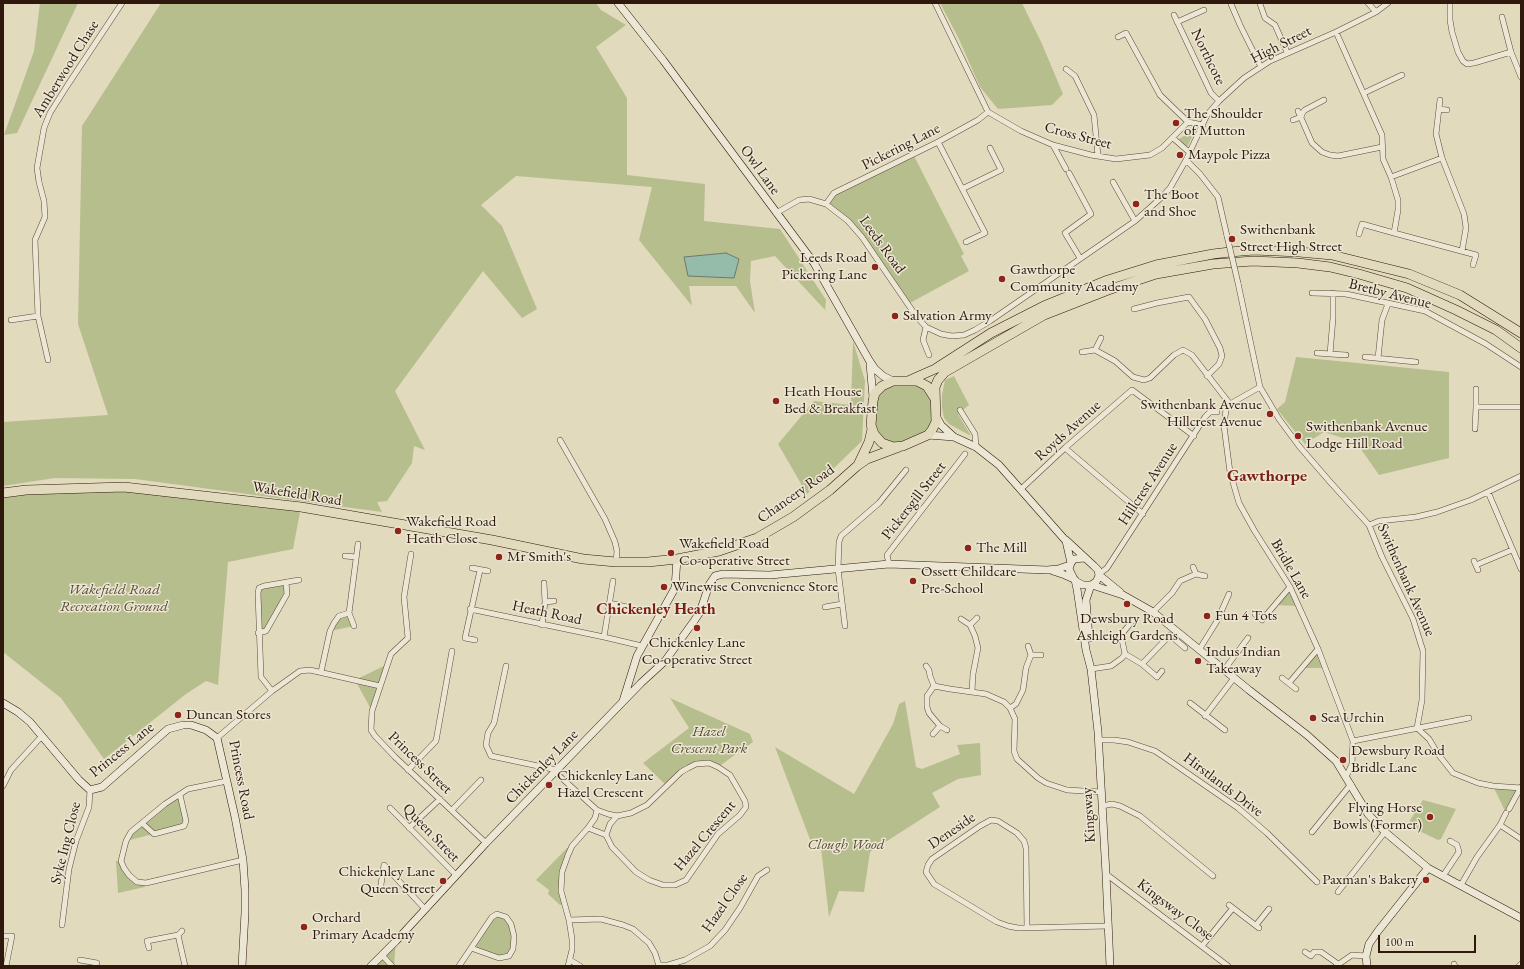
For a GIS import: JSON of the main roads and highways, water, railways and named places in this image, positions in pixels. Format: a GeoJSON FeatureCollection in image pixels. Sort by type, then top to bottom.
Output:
{"type":"FeatureCollection","features":[{"type":"Feature","properties":{"kind":"highway"},"geometry":{"type":"LineString","coordinates":[[910,380],[935,369],[991,333],[1051,303],[1108,280],[1156,265],[1213,254],[1254,250],[1332,256],[1408,274],[1460,295],[1521,333]]}},
{"type":"Feature","properties":{"kind":"highway"},"geometry":{"type":"LineString","coordinates":[[934,397],[927,386],[917,381],[893,381],[882,386],[874,398],[872,429],[877,439],[888,446],[899,447],[915,442],[928,435],[934,426],[936,416],[934,397],[935,387],[944,372],[1044,315],[1108,290],[1156,274],[1213,264],[1254,261],[1298,263],[1330,267],[1359,274],[1407,288],[1456,310],[1496,330],[1521,348]]}},
{"type":"Feature","properties":{"kind":"highway","name":"Chancery Road"},"geometry":{"type":"LineString","coordinates":[[857,466],[864,455],[872,429]]}},
{"type":"Feature","properties":{"kind":"highway","name":"Chancery Road"},"geometry":{"type":"LineString","coordinates":[[583,559],[616,562],[648,562],[677,559],[719,551],[757,538],[793,517],[830,490],[867,459],[899,447]]}},
{"type":"Feature","properties":{"kind":"highway","name":"Wakefield Road"},"geometry":{"type":"LineString","coordinates":[[3,493],[26,490],[124,486],[301,507],[492,540],[583,559]]}},
{"type":"Feature","properties":{"kind":"place","name":"The Shoulder of Mutton"},"geometry":{"type":"Point","coordinates":[1176,123]}},
{"type":"Feature","properties":{"kind":"place","name":"Maypole Pizza"},"geometry":{"type":"Point","coordinates":[1180,155]}},
{"type":"Feature","properties":{"kind":"place","name":"The Boot and Shoe"},"geometry":{"type":"Point","coordinates":[1136,204]}},
{"type":"Feature","properties":{"kind":"place","name":"Swithenbank Street High Street"},"geometry":{"type":"Point","coordinates":[1232,239]}},
{"type":"Feature","properties":{"kind":"place","name":"Leeds Road Pickering Lane"},"geometry":{"type":"Point","coordinates":[875,267]}},
{"type":"Feature","properties":{"kind":"place","name":"Gawthorpe Community Academy"},"geometry":{"type":"Point","coordinates":[1002,279]}},
{"type":"Feature","properties":{"kind":"place","name":"Salvation Army"},"geometry":{"type":"Point","coordinates":[895,316]}},
{"type":"Feature","properties":{"kind":"place","name":"Heath House Bed & Breakfast"},"geometry":{"type":"Point","coordinates":[776,401]}},
{"type":"Feature","properties":{"kind":"place","name":"Swithenbank Avenue Hillcrest Avenue"},"geometry":{"type":"Point","coordinates":[1270,414]}},
{"type":"Feature","properties":{"kind":"place","name":"Swithenbank Avenue Lodge Hill Road"},"geometry":{"type":"Point","coordinates":[1298,436]}},
{"type":"Feature","properties":{"kind":"place","name":"Wakefield Road Heath Close"},"geometry":{"type":"Point","coordinates":[398,531]}},
{"type":"Feature","properties":{"kind":"place","name":"The Mill"},"geometry":{"type":"Point","coordinates":[968,548]}},
{"type":"Feature","properties":{"kind":"place","name":"Wakefield Road Co-operative Street"},"geometry":{"type":"Point","coordinates":[671,553]}},
{"type":"Feature","properties":{"kind":"place","name":"Mr Smith's"},"geometry":{"type":"Point","coordinates":[499,557]}},
{"type":"Feature","properties":{"kind":"place","name":"Ossett Childcare Pre-School"},"geometry":{"type":"Point","coordinates":[913,581]}},
{"type":"Feature","properties":{"kind":"place","name":"Winewise Convenience Store"},"geometry":{"type":"Point","coordinates":[664,587]}},
{"type":"Feature","properties":{"kind":"place","name":"Dewsbury Road Ashleigh Gardens"},"geometry":{"type":"Point","coordinates":[1127,604]}},
{"type":"Feature","properties":{"kind":"place","name":"Fun 4 Tots"},"geometry":{"type":"Point","coordinates":[1207,616]}},
{"type":"Feature","properties":{"kind":"place","name":"Chickenley Lane Co-operative Street"},"geometry":{"type":"Point","coordinates":[697,628]}},
{"type":"Feature","properties":{"kind":"place","name":"Indus Indian Takeaway"},"geometry":{"type":"Point","coordinates":[1198,661]}},
{"type":"Feature","properties":{"kind":"place","name":"Duncan Stores"},"geometry":{"type":"Point","coordinates":[178,715]}},
{"type":"Feature","properties":{"kind":"place","name":"Sea Urchin"},"geometry":{"type":"Point","coordinates":[1313,718]}},
{"type":"Feature","properties":{"kind":"place","name":"Dewsbury Road Bridle Lane"},"geometry":{"type":"Point","coordinates":[1343,760]}},
{"type":"Feature","properties":{"kind":"place","name":"Chickenley Lane Hazel Crescent"},"geometry":{"type":"Point","coordinates":[549,785]}},
{"type":"Feature","properties":{"kind":"place","name":"Flying Horse Bowls (Former)"},"geometry":{"type":"Point","coordinates":[1430,817]}},
{"type":"Feature","properties":{"kind":"place","name":"Paxman's Bakery"},"geometry":{"type":"Point","coordinates":[1426,880]}},
{"type":"Feature","properties":{"kind":"place","name":"Chickenley Lane Queen Street"},"geometry":{"type":"Point","coordinates":[443,881]}},
{"type":"Feature","properties":{"kind":"place","name":"Orchard Primary Academy"},"geometry":{"type":"Point","coordinates":[304,927]}},
{"type":"Feature","properties":{"kind":"district","name":"Gawthorpe"},"geometry":{"type":"Point","coordinates":[1267,476]}},
{"type":"Feature","properties":{"kind":"district","name":"Chickenley Heath"},"geometry":{"type":"Point","coordinates":[656,610]}},
{"type":"Feature","properties":{"kind":"park label","name":"Wakefield Road Recreation Ground"},"geometry":{"type":"Point","coordinates":[114,598]}},
{"type":"Feature","properties":{"kind":"park label","name":"Hazel Crescent Park"},"geometry":{"type":"Point","coordinates":[709,740]}},
{"type":"Feature","properties":{"kind":"park label","name":"Clough Wood"},"geometry":{"type":"Point","coordinates":[846,845]}}]}
